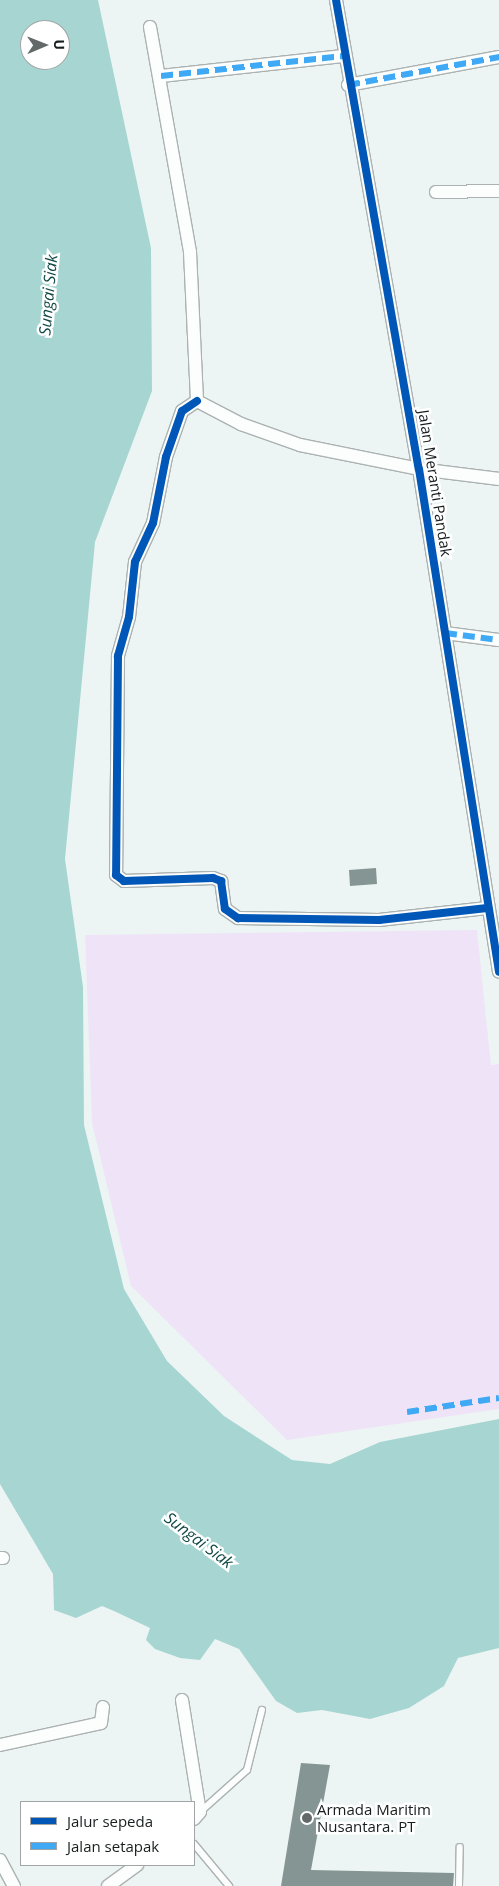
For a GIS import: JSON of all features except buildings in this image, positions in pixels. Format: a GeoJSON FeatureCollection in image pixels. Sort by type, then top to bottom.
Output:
{"type":"FeatureCollection","features":[{"type":"Feature","properties":{"kind":"street","name":"Jalan Meranti Pandak"},"geometry":{"type":"LineString","coordinates":[[336,0],[348,84],[420,469],[487,908],[499,972]]}},
{"type":"Feature","properties":{"kind":"street"},"geometry":{"type":"LineString","coordinates":[[150,27],[162,76],[190,252],[197,401]]}},
{"type":"Feature","properties":{"kind":"street"},"geometry":{"type":"LineString","coordinates":[[162,76],[343,56]]}},
{"type":"Feature","properties":{"kind":"street"},"geometry":{"type":"LineString","coordinates":[[348,84],[499,57]]}},
{"type":"Feature","properties":{"kind":"street"},"geometry":{"type":"LineString","coordinates":[[436,192],[499,191]]}},
{"type":"Feature","properties":{"kind":"street"},"geometry":{"type":"LineString","coordinates":[[197,401],[241,424],[300,445],[420,469],[499,479]]}},
{"type":"Feature","properties":{"kind":"street"},"geometry":{"type":"LineString","coordinates":[[197,401],[182,411],[166,457],[153,523],[135,562],[129,617],[118,656],[116,875],[124,881],[213,878],[221,881],[225,909],[229,916],[238,918],[379,920],[487,908]]}},
{"type":"Feature","properties":{"kind":"street"},"geometry":{"type":"LineString","coordinates":[[445,633],[499,640]]}},
{"type":"Feature","properties":{"kind":"street"},"geometry":{"type":"LineString","coordinates":[[182,1700],[197,1815]]}},
{"type":"Feature","properties":{"kind":"street"},"geometry":{"type":"LineString","coordinates":[[0,1745],[101,1723],[103,1706]]}},
{"type":"Feature","properties":{"kind":"street"},"geometry":{"type":"LineString","coordinates":[[0,1860],[14,1886]]}},
{"type":"Feature","properties":{"kind":"street"},"geometry":{"type":"LineString","coordinates":[[108,1886],[136,1866]]}},
{"type":"Feature","properties":{"kind":"lane"},"geometry":{"type":"LineString","coordinates":[[197,1815],[247,1770],[262,1710]]}},
{"type":"Feature","properties":{"kind":"lane"},"geometry":{"type":"LineString","coordinates":[[195,1845],[229,1886]]}},
{"type":"Feature","properties":{"kind":"lane"},"geometry":{"type":"LineString","coordinates":[[459,1886],[460,1847]]}},
{"type":"Feature","properties":{"kind":"shaded area"},"geometry":{"type":"Polygon","coordinates":[[[477,930],[491,1065],[499,1064],[499,1409],[287,1440],[131,1286],[92,1123],[85,935],[477,930]]]}},
{"type":"Feature","properties":{"kind":"water","name":"Sungai Siak"},"geometry":{"type":"Polygon","coordinates":[[[0,0],[98,0],[151,248],[152,391],[95,542],[65,859],[83,987],[84,1125],[124,1289],[167,1361],[224,1416],[292,1460],[330,1464],[380,1442],[499,1419],[499,1648],[458,1658],[444,1686],[409,1708],[370,1719],[322,1710],[297,1713],[276,1701],[239,1649],[215,1639],[200,1660],[180,1658],[155,1649],[146,1640],[150,1628],[102,1606],[76,1618],[54,1610],[53,1574],[0,1484],[0,0]]]}},
{"type":"Feature","properties":{"kind":"marked path"},"geometry":{"type":"LineString","coordinates":[[161,76],[343,56]]}},
{"type":"Feature","properties":{"kind":"marked path"},"geometry":{"type":"LineString","coordinates":[[348,85],[499,57]]}},
{"type":"Feature","properties":{"kind":"marked path"},"geometry":{"type":"LineString","coordinates":[[445,633],[499,640]]}},
{"type":"Feature","properties":{"kind":"marked path"},"geometry":{"type":"LineString","coordinates":[[407,1412],[499,1398]]}},
{"type":"Feature","properties":{"kind":"cycle path"},"geometry":{"type":"LineString","coordinates":[[336,0],[419,469],[499,972]]}},
{"type":"Feature","properties":{"kind":"cycle path"},"geometry":{"type":"LineString","coordinates":[[197,401],[182,411],[166,457],[153,523],[135,562],[129,617],[118,656],[116,875],[124,881],[213,878],[221,881],[225,909],[238,918],[379,920],[487,908]]}},
{"type":"Feature","properties":{"kind":"place","name":"Armada Maritim Nusantara. PT"},"geometry":{"type":"Point","coordinates":[307,1818]}}]}
